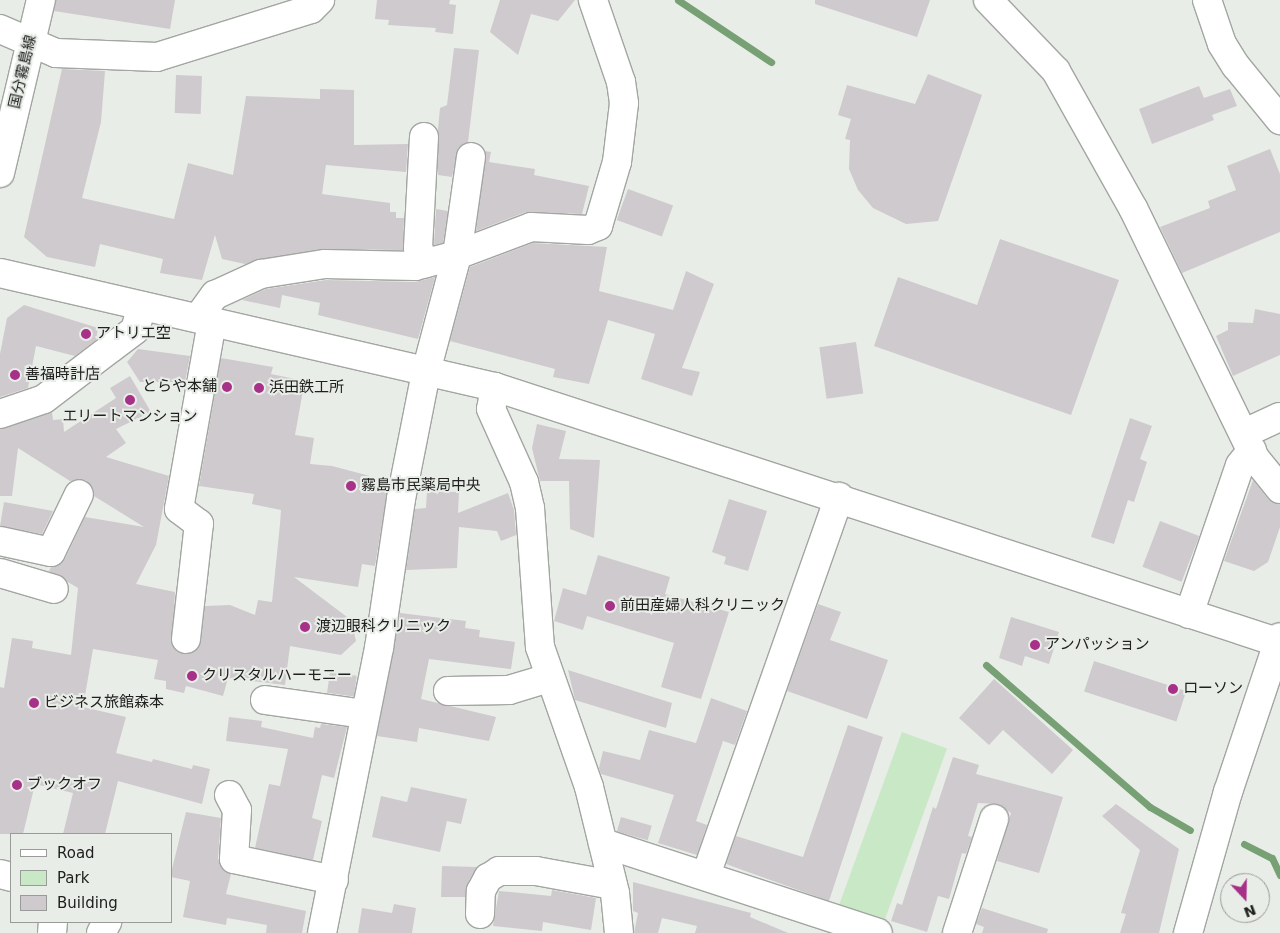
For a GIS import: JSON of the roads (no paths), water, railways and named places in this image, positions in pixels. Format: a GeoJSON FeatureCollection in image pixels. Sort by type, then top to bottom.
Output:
{"type":"FeatureCollection","features":[{"type":"Feature","properties":{"kind":"street","name":"国分霧島線"},"geometry":{"type":"LineString","coordinates":[[0,173],[41,0]]}},
{"type":"Feature","properties":{"kind":"street"},"geometry":{"type":"LineString","coordinates":[[0,29],[56,53],[157,58],[310,9],[320,0]]}},
{"type":"Feature","properties":{"kind":"street"},"geometry":{"type":"LineString","coordinates":[[186,639],[199,524],[179,509],[205,320],[215,295],[261,274],[325,264],[425,263],[457,255],[531,227],[571,230],[598,226],[617,162],[624,103],[621,82],[594,0]]}},
{"type":"Feature","properties":{"kind":"street"},"geometry":{"type":"LineString","coordinates":[[988,0],[1056,71],[1133,208],[1192,334],[1248,441],[1280,488]]}},
{"type":"Feature","properties":{"kind":"street"},"geometry":{"type":"LineString","coordinates":[[1207,0],[1231,58],[1280,120]]}},
{"type":"Feature","properties":{"kind":"street"},"geometry":{"type":"LineString","coordinates":[[424,137],[418,248],[425,263]]}},
{"type":"Feature","properties":{"kind":"street"},"geometry":{"type":"LineString","coordinates":[[322,933],[334,880],[365,714],[427,368],[457,255],[471,157]]}},
{"type":"Feature","properties":{"kind":"street"},"geometry":{"type":"LineString","coordinates":[[0,273],[427,368],[495,387],[839,497],[1189,614],[1279,641],[1228,792],[1188,933]]}},
{"type":"Feature","properties":{"kind":"street"},"geometry":{"type":"LineString","coordinates":[[0,414],[44,399],[135,330],[142,306]]}},
{"type":"Feature","properties":{"kind":"street"},"geometry":{"type":"LineString","coordinates":[[495,387],[491,408],[524,482],[530,508],[540,647],[549,678],[589,787],[613,885],[619,933]]}},
{"type":"Feature","properties":{"kind":"street"},"geometry":{"type":"LineString","coordinates":[[1189,614],[1248,441],[1280,417]]}},
{"type":"Feature","properties":{"kind":"street"},"geometry":{"type":"LineString","coordinates":[[0,541],[51,552],[79,494]]}},
{"type":"Feature","properties":{"kind":"street"},"geometry":{"type":"LineString","coordinates":[[706,876],[839,497]]}},
{"type":"Feature","properties":{"kind":"street"},"geometry":{"type":"LineString","coordinates":[[0,573],[54,589]]}},
{"type":"Feature","properties":{"kind":"street"},"geometry":{"type":"LineString","coordinates":[[448,691],[509,690],[549,678]]}},
{"type":"Feature","properties":{"kind":"street"},"geometry":{"type":"LineString","coordinates":[[265,700],[365,714]]}},
{"type":"Feature","properties":{"kind":"street"},"geometry":{"type":"LineString","coordinates":[[229,795],[237,810],[234,859],[334,880]]}},
{"type":"Feature","properties":{"kind":"street"},"geometry":{"type":"LineString","coordinates":[[957,933],[994,819]]}},
{"type":"Feature","properties":{"kind":"street"},"geometry":{"type":"LineString","coordinates":[[603,843],[878,933]]}},
{"type":"Feature","properties":{"kind":"street"},"geometry":{"type":"LineString","coordinates":[[480,914],[482,891],[488,878],[499,870],[536,871],[613,885]]}},
{"type":"Feature","properties":{"kind":"waterway"},"geometry":{"type":"LineString","coordinates":[[678,0],[771,62]]}},
{"type":"Feature","properties":{"kind":"waterway"},"geometry":{"type":"LineString","coordinates":[[986,665],[1150,807],[1190,830]]}},
{"type":"Feature","properties":{"kind":"waterway"},"geometry":{"type":"LineString","coordinates":[[1244,844],[1272,858],[1280,875]]}},
{"type":"Feature","properties":{"kind":"place","name":"アトリエ空"},"geometry":{"type":"Point","coordinates":[86,334]}},
{"type":"Feature","properties":{"kind":"place","name":"善福時計店"},"geometry":{"type":"Point","coordinates":[15,375]}},
{"type":"Feature","properties":{"kind":"place","name":"とらや本舗"},"geometry":{"type":"Point","coordinates":[227,387]}},
{"type":"Feature","properties":{"kind":"place","name":"浜田鉄工所"},"geometry":{"type":"Point","coordinates":[259,388]}},
{"type":"Feature","properties":{"kind":"place","name":"エリートマンション"},"geometry":{"type":"Point","coordinates":[130,400]}},
{"type":"Feature","properties":{"kind":"place","name":"霧島市民薬局中央"},"geometry":{"type":"Point","coordinates":[351,486]}},
{"type":"Feature","properties":{"kind":"place","name":"前田産婦人科クリニック"},"geometry":{"type":"Point","coordinates":[610,606]}},
{"type":"Feature","properties":{"kind":"place","name":"渡辺眼科クリニック"},"geometry":{"type":"Point","coordinates":[305,627]}},
{"type":"Feature","properties":{"kind":"place","name":"アンパッション"},"geometry":{"type":"Point","coordinates":[1035,645]}},
{"type":"Feature","properties":{"kind":"place","name":"クリスタルハーモニー"},"geometry":{"type":"Point","coordinates":[192,676]}},
{"type":"Feature","properties":{"kind":"place","name":"ローソン"},"geometry":{"type":"Point","coordinates":[1173,689]}},
{"type":"Feature","properties":{"kind":"place","name":"ビジネス旅館森本"},"geometry":{"type":"Point","coordinates":[34,703]}},
{"type":"Feature","properties":{"kind":"place","name":"ブックオフ"},"geometry":{"type":"Point","coordinates":[17,785]}}]}
